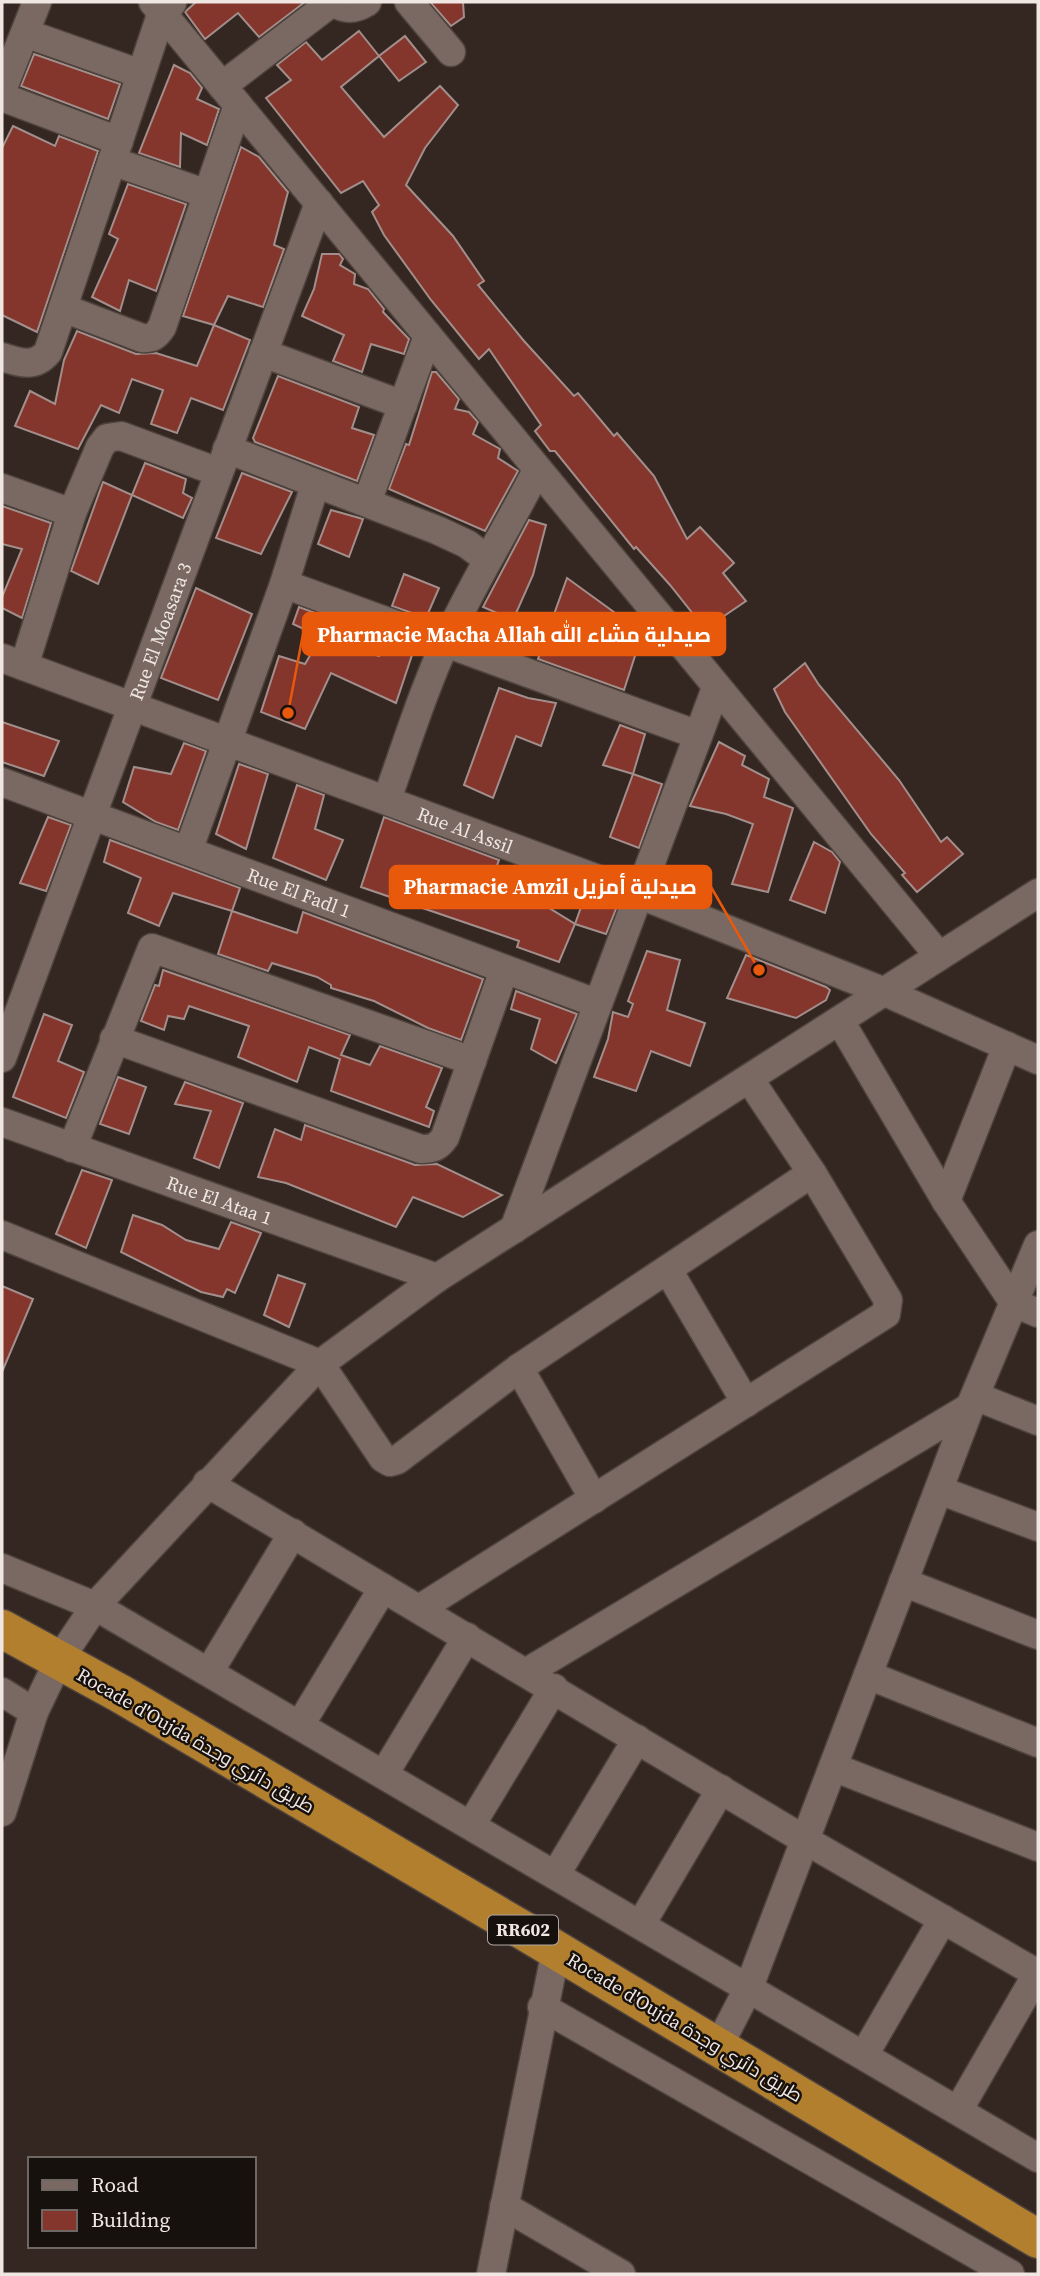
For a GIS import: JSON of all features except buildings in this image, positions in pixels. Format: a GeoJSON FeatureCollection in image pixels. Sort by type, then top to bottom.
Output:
{"type":"FeatureCollection","features":[{"type":"Feature","properties":{"kind":"highway","name":"Rocade d'Oujda طريق دائري وجدة"},"geometry":{"type":"LineString","coordinates":[[2,1604],[66,1649],[556,1950],[724,2036],[1038,2239]]}},
{"type":"Feature","properties":{"kind":"highway","name":"Rocade d'Oujda طريق دائري وجدة"},"geometry":{"type":"LineString","coordinates":[[2,1629],[66,1649],[724,2036],[1038,2210]]}},
{"type":"Feature","properties":{"kind":"street"},"geometry":{"type":"LineString","coordinates":[[2,90],[13,48],[37,2]]}},
{"type":"Feature","properties":{"kind":"street"},"geometry":{"type":"LineString","coordinates":[[63,308],[142,338],[150,339],[157,335],[207,194],[230,95],[332,2],[346,9],[356,9],[367,2]]}},
{"type":"Feature","properties":{"kind":"street"},"geometry":{"type":"LineString","coordinates":[[409,2],[451,52]]}},
{"type":"Feature","properties":{"kind":"street"},"geometry":{"type":"LineString","coordinates":[[163,5],[230,95],[939,956]]}},
{"type":"Feature","properties":{"kind":"street"},"geometry":{"type":"LineString","coordinates":[[2,357],[24,364],[43,358],[63,308],[163,5]]}},
{"type":"Feature","properties":{"kind":"street"},"geometry":{"type":"LineString","coordinates":[[13,48],[141,74]]}},
{"type":"Feature","properties":{"kind":"street"},"geometry":{"type":"LineString","coordinates":[[2,97],[207,194]]}},
{"type":"Feature","properties":{"kind":"street","name":"Rue El Moasara 3"},"geometry":{"type":"LineString","coordinates":[[2,1058],[319,203]]}},
{"type":"Feature","properties":{"kind":"street"},"geometry":{"type":"LineString","coordinates":[[367,502],[428,336]]}},
{"type":"Feature","properties":{"kind":"street"},"geometry":{"type":"LineString","coordinates":[[264,353],[403,405]]}},
{"type":"Feature","properties":{"kind":"street"},"geometry":{"type":"LineString","coordinates":[[13,662],[100,447],[112,435],[315,485],[367,502],[467,544],[487,559]]}},
{"type":"Feature","properties":{"kind":"street"},"geometry":{"type":"LineString","coordinates":[[387,799],[446,641],[487,559],[505,534],[537,470]]}},
{"type":"Feature","properties":{"kind":"street"},"geometry":{"type":"LineString","coordinates":[[188,851],[284,584],[315,485]]}},
{"type":"Feature","properties":{"kind":"street"},"geometry":{"type":"LineString","coordinates":[[2,488],[72,513]]}},
{"type":"Feature","properties":{"kind":"street"},"geometry":{"type":"LineString","coordinates":[[284,584],[698,735]]}},
{"type":"Feature","properties":{"kind":"street","name":"Rue Al Assil"},"geometry":{"type":"LineString","coordinates":[[13,662],[638,894],[885,992],[1037,1057]]}},
{"type":"Feature","properties":{"kind":"street"},"geometry":{"type":"LineString","coordinates":[[514,1229],[596,1003],[716,688]]}},
{"type":"Feature","properties":{"kind":"street","name":"Rue El Fadl 1"},"geometry":{"type":"LineString","coordinates":[[3,785],[596,1003]]}},
{"type":"Feature","properties":{"kind":"street"},"geometry":{"type":"LineString","coordinates":[[2,1812],[34,1712],[66,1649],[94,1606],[320,1364],[437,1278],[750,1080],[1038,893]]}},
{"type":"Feature","properties":{"kind":"street"},"geometry":{"type":"LineString","coordinates":[[72,1147],[148,951],[158,948],[472,1060]]}},
{"type":"Feature","properties":{"kind":"street"},"geometry":{"type":"LineString","coordinates":[[114,1039],[421,1149],[440,1145],[445,1137],[504,970]]}},
{"type":"Feature","properties":{"kind":"street"},"geometry":{"type":"LineString","coordinates":[[840,1021],[946,1201],[1026,1308]]}},
{"type":"Feature","properties":{"kind":"street"},"geometry":{"type":"LineString","coordinates":[[946,1201],[1007,1046]]}},
{"type":"Feature","properties":{"kind":"street"},"geometry":{"type":"LineString","coordinates":[[419,1609],[880,1319],[888,1309],[888,1300],[812,1174],[750,1080]]}},
{"type":"Feature","properties":{"kind":"street","name":"Rue El Ataa 1"},"geometry":{"type":"LineString","coordinates":[[2,1122],[437,1278]]}},
{"type":"Feature","properties":{"kind":"street"},"geometry":{"type":"LineString","coordinates":[[2,1235],[320,1364],[383,1458],[390,1462],[397,1460],[519,1368],[812,1174]]}},
{"type":"Feature","properties":{"kind":"street"},"geometry":{"type":"LineString","coordinates":[[724,2036],[750,1987],[973,1401],[1026,1308],[1038,1245]]}},
{"type":"Feature","properties":{"kind":"street"},"geometry":{"type":"LineString","coordinates":[[668,1270],[746,1403]]}},
{"type":"Feature","properties":{"kind":"street"},"geometry":{"type":"LineString","coordinates":[[519,1368],[594,1499]]}},
{"type":"Feature","properties":{"kind":"street"},"geometry":{"type":"LineString","coordinates":[[527,1672],[973,1401],[1038,1421]]}},
{"type":"Feature","properties":{"kind":"street"},"geometry":{"type":"LineString","coordinates":[[207,1483],[805,1840],[1038,1974],[959,2109]]}},
{"type":"Feature","properties":{"kind":"street"},"geometry":{"type":"LineString","coordinates":[[939,1490],[1038,1527]]}},
{"type":"Feature","properties":{"kind":"street"},"geometry":{"type":"LineString","coordinates":[[209,1672],[293,1533]]}},
{"type":"Feature","properties":{"kind":"street"},"geometry":{"type":"LineString","coordinates":[[2,1568],[94,1606],[959,2109],[1038,2158]]}},
{"type":"Feature","properties":{"kind":"street"},"geometry":{"type":"LineString","coordinates":[[904,1582],[1038,1635]]}},
{"type":"Feature","properties":{"kind":"street"},"geometry":{"type":"LineString","coordinates":[[300,1725],[383,1588]]}},
{"type":"Feature","properties":{"kind":"street"},"geometry":{"type":"LineString","coordinates":[[384,1774],[467,1637]]}},
{"type":"Feature","properties":{"kind":"street"},"geometry":{"type":"LineString","coordinates":[[868,1675],[1038,1744]]}},
{"type":"Feature","properties":{"kind":"street"},"geometry":{"type":"LineString","coordinates":[[471,1825],[554,1688]]}},
{"type":"Feature","properties":{"kind":"street"},"geometry":{"type":"LineString","coordinates":[[2,1692],[34,1712]]}},
{"type":"Feature","properties":{"kind":"street"},"geometry":{"type":"LineString","coordinates":[[556,1874],[637,1739]]}},
{"type":"Feature","properties":{"kind":"street"},"geometry":{"type":"LineString","coordinates":[[833,1767],[1038,1847]]}},
{"type":"Feature","properties":{"kind":"street"},"geometry":{"type":"LineString","coordinates":[[641,1924],[721,1789]]}},
{"type":"Feature","properties":{"kind":"street"},"geometry":{"type":"LineString","coordinates":[[864,2055],[943,1919]]}},
{"type":"Feature","properties":{"kind":"street"},"geometry":{"type":"LineString","coordinates":[[491,2274],[542,2007],[556,1950]]}},
{"type":"Feature","properties":{"kind":"street"},"geometry":{"type":"LineString","coordinates":[[542,2007],[979,2266],[1010,2274]]}},
{"type":"Feature","properties":{"kind":"street"},"geometry":{"type":"LineString","coordinates":[[504,2206],[621,2274]]}},
{"type":"Feature","properties":{"kind":"place","name":"Pharmacie Macha Allah صيدلية مشاء الله"},"geometry":{"type":"Point","coordinates":[288,713]}},
{"type":"Feature","properties":{"kind":"place","name":"Pharmacie Amzil صيدلية أمزيل"},"geometry":{"type":"Point","coordinates":[759,970]}}]}
